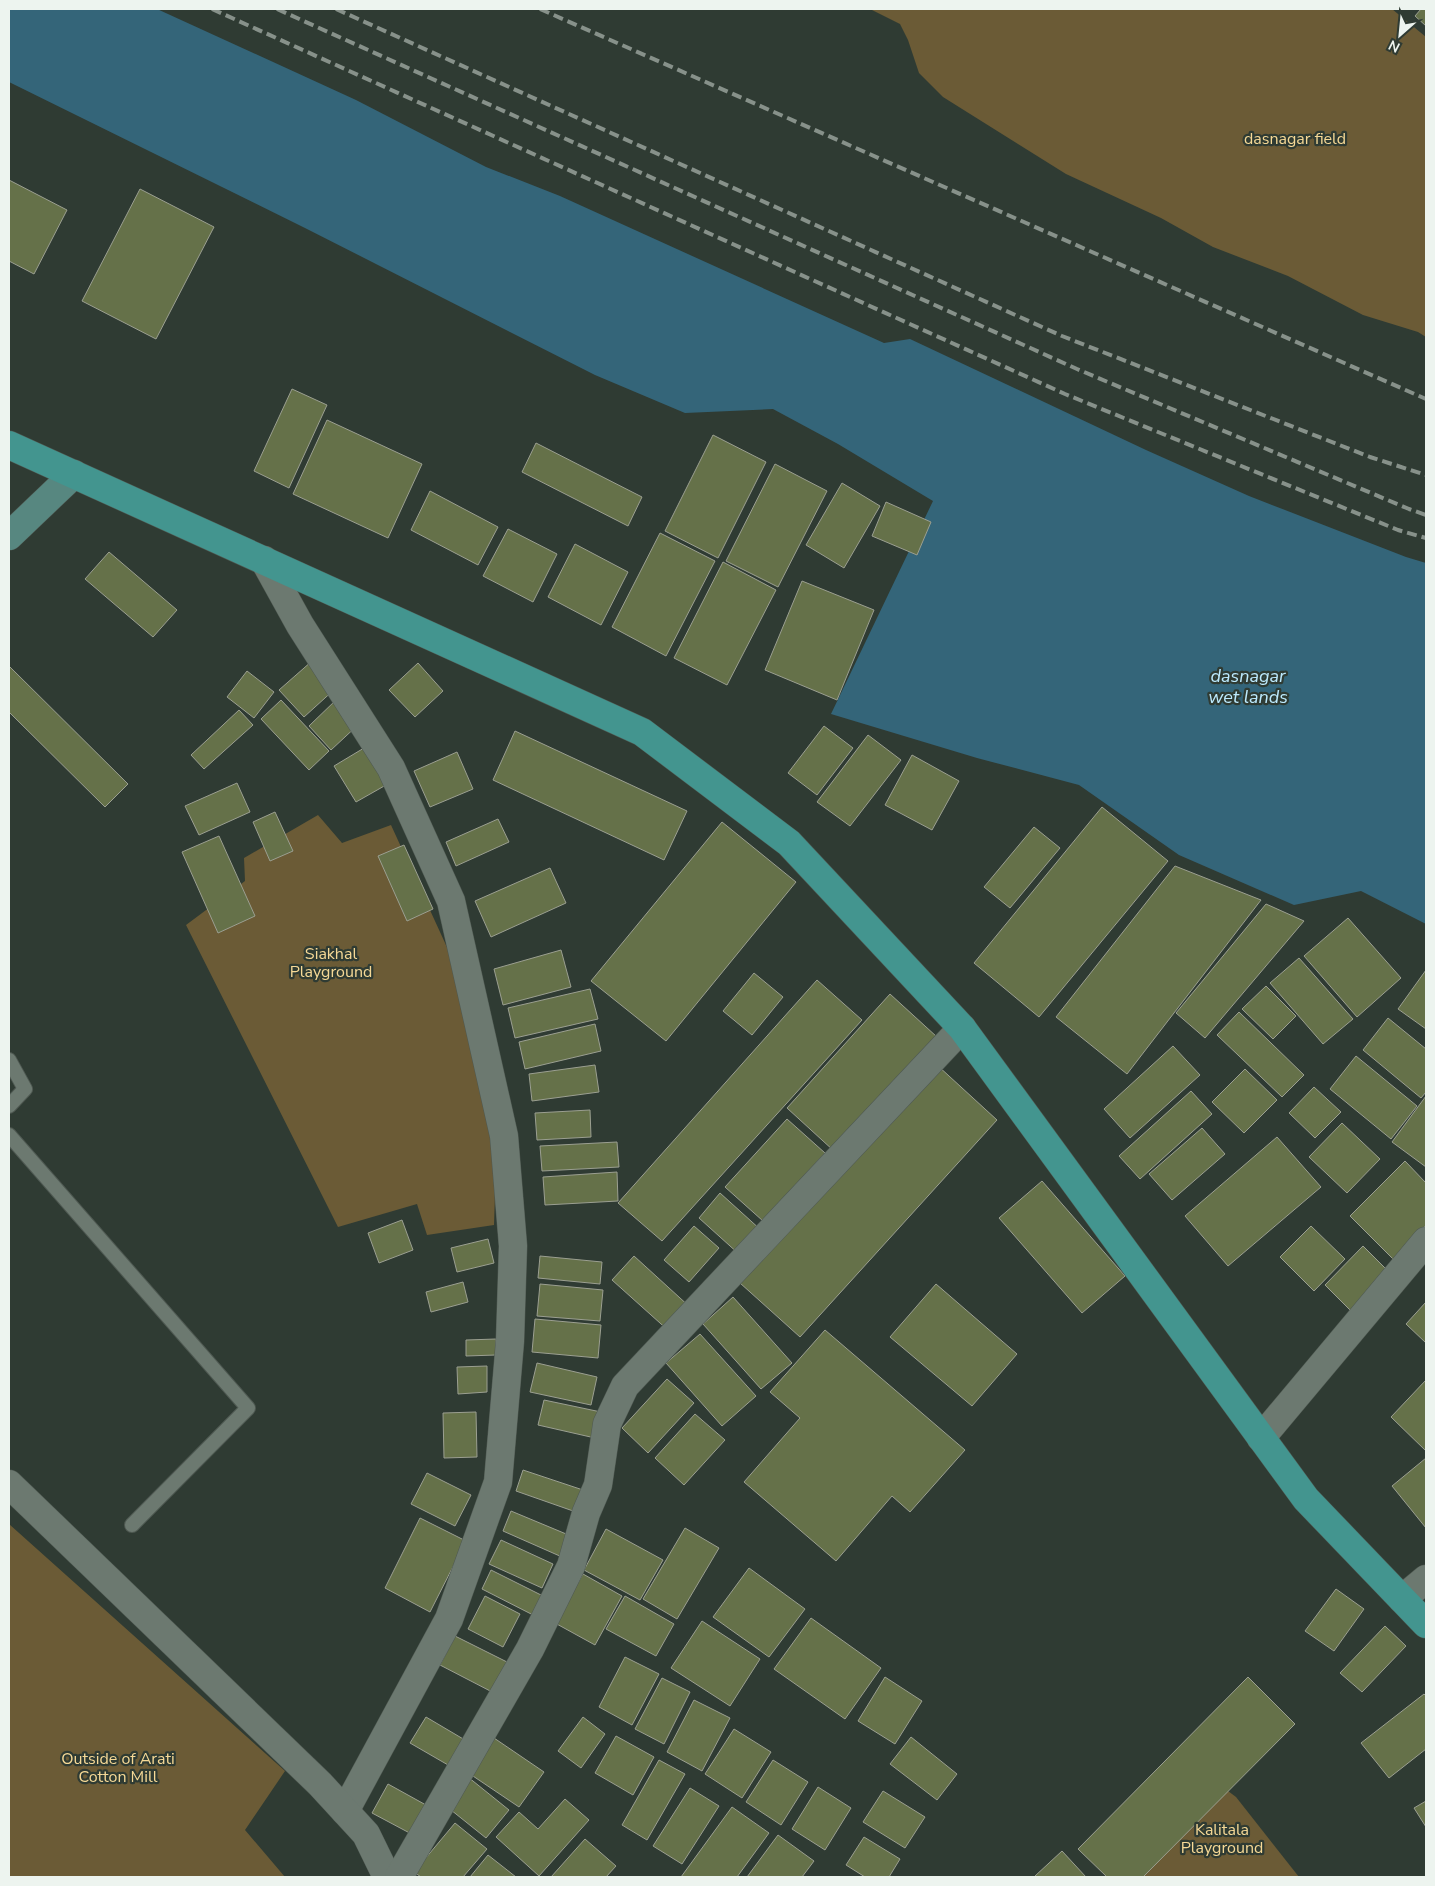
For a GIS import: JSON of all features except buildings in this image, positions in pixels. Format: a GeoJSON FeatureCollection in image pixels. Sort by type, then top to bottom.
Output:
{"type":"FeatureCollection","features":[{"type":"Feature","properties":{"kind":"main road"},"geometry":{"type":"LineString","coordinates":[[9,445],[642,732],[789,843],[962,1028],[1306,1499],[1426,1624]]}},
{"type":"Feature","properties":{"kind":"street"},"geometry":{"type":"LineString","coordinates":[[9,536],[74,474]]}},
{"type":"Feature","properties":{"kind":"street"},"geometry":{"type":"LineString","coordinates":[[264,560],[300,625],[391,768],[451,901],[504,1136],[513,1246],[510,1341],[498,1482],[449,1620],[345,1811]]}},
{"type":"Feature","properties":{"kind":"street"},"geometry":{"type":"LineString","coordinates":[[399,1877],[530,1649],[571,1566],[586,1513],[598,1485],[607,1424],[625,1386],[962,1028]]}},
{"type":"Feature","properties":{"kind":"street"},"geometry":{"type":"LineString","coordinates":[[1261,1438],[1426,1241]]}},
{"type":"Feature","properties":{"kind":"street"},"geometry":{"type":"LineString","coordinates":[[9,1484],[313,1777],[366,1834],[387,1877]]}},
{"type":"Feature","properties":{"kind":"street"},"geometry":{"type":"LineString","coordinates":[[1402,1599],[1426,1579]]}},
{"type":"Feature","properties":{"kind":"lane"},"geometry":{"type":"LineString","coordinates":[[9,1060],[25,1089],[9,1106]]}},
{"type":"Feature","properties":{"kind":"lane"},"geometry":{"type":"LineString","coordinates":[[9,1135],[248,1408],[132,1525]]}},
{"type":"Feature","properties":{"kind":"green space","name":"dasnagar field"},"geometry":{"type":"Polygon","coordinates":[[[870,9],[1392,9],[1426,37],[1426,337],[1418,332],[1363,315],[1288,276],[1213,247],[1161,218],[1066,174],[943,97],[919,73],[908,40],[900,24],[870,9]]]}},
{"type":"Feature","properties":{"kind":"green space","name":"Siakhal Playground"},"geometry":{"type":"Polygon","coordinates":[[[318,815],[342,843],[391,825],[451,956],[485,1079],[496,1163],[494,1225],[427,1235],[417,1204],[338,1227],[186,925],[245,881],[244,858],[318,815]]]}},
{"type":"Feature","properties":{"kind":"green space","name":"Outside of Arati Cotton Mill"},"geometry":{"type":"Polygon","coordinates":[[[9,1524],[285,1771],[245,1830],[285,1877],[9,1877],[9,1524]]]}},
{"type":"Feature","properties":{"kind":"green space","name":"Kalitala Playground"},"geometry":{"type":"Polygon","coordinates":[[[1224,1788],[1236,1797],[1299,1877],[1118,1877],[1224,1788]]]}},
{"type":"Feature","properties":{"kind":"water","name":"dasnagar wet lands"},"geometry":{"type":"Polygon","coordinates":[[[9,9],[157,9],[356,100],[486,167],[560,196],[884,343],[910,339],[1146,450],[1249,496],[1426,563],[1426,924],[1361,891],[1294,905],[1179,855],[1079,785],[977,758],[831,714],[933,501],[838,444],[773,409],[685,413],[595,375],[305,228],[9,82],[9,9]]]}},
{"type":"Feature","properties":{"kind":"railway"},"geometry":{"type":"LineString","coordinates":[[212,9],[1065,394],[1398,530],[1426,538]]}},
{"type":"Feature","properties":{"kind":"railway"},"geometry":{"type":"LineString","coordinates":[[277,9],[1077,369],[1426,515]]}},
{"type":"Feature","properties":{"kind":"railway"},"geometry":{"type":"LineString","coordinates":[[336,9],[1062,336],[1370,457],[1426,475]]}},
{"type":"Feature","properties":{"kind":"railway"},"geometry":{"type":"LineString","coordinates":[[540,9],[1426,399]]}}]}
